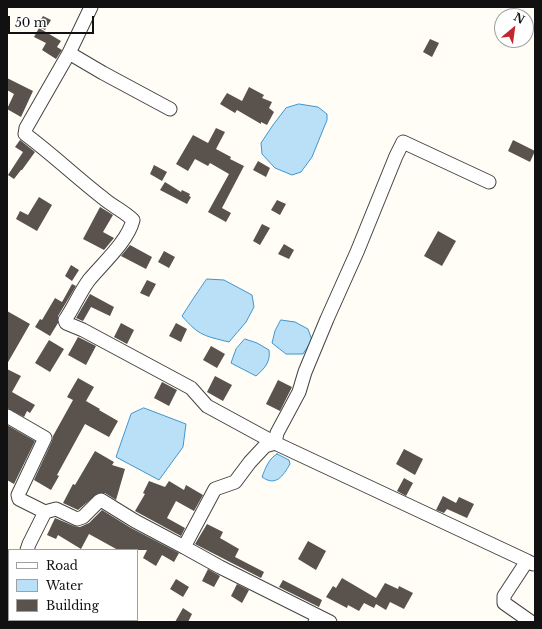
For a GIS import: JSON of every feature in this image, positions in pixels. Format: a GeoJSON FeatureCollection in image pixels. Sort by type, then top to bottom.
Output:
{"type":"FeatureCollection","features":[{"type":"Feature","properties":{"kind":"street"},"geometry":{"type":"LineString","coordinates":[[91,7],[69,53],[26,128],[25,134],[50,153],[104,200],[126,213],[133,220],[131,226],[114,252],[89,280],[65,320],[66,324],[83,330],[191,388],[207,406],[275,443],[531,563],[504,596],[504,603],[531,622]]}},
{"type":"Feature","properties":{"kind":"street"},"geometry":{"type":"LineString","coordinates":[[69,53],[170,109]]}},
{"type":"Feature","properties":{"kind":"street"},"geometry":{"type":"LineString","coordinates":[[275,443],[277,433],[299,392],[305,372],[327,319],[403,142],[489,182]]}},
{"type":"Feature","properties":{"kind":"street"},"geometry":{"type":"LineString","coordinates":[[7,416],[44,438],[18,495],[19,499],[45,512],[56,509],[77,519],[81,518],[102,500],[135,521],[220,568],[316,619],[330,622]]}},
{"type":"Feature","properties":{"kind":"street"},"geometry":{"type":"LineString","coordinates":[[184,547],[215,489],[235,482],[250,462],[265,446],[275,443]]}},
{"type":"Feature","properties":{"kind":"street"},"geometry":{"type":"LineString","coordinates":[[27,549],[45,512]]}},
{"type":"Feature","properties":{"kind":"water"},"geometry":{"type":"Polygon","coordinates":[[[299,104],[318,107],[327,114],[327,120],[312,157],[301,172],[292,175],[275,168],[262,154],[261,143],[286,108],[299,104]]]}},
{"type":"Feature","properties":{"kind":"water"},"geometry":{"type":"Polygon","coordinates":[[[207,279],[224,280],[252,295],[254,307],[246,322],[229,342],[203,334],[193,328],[182,316],[207,279]]]}},
{"type":"Feature","properties":{"kind":"water"},"geometry":{"type":"Polygon","coordinates":[[[281,320],[295,322],[308,329],[312,340],[303,354],[286,354],[272,343],[275,331],[281,320]]]}},
{"type":"Feature","properties":{"kind":"water"},"geometry":{"type":"Polygon","coordinates":[[[245,339],[257,343],[269,350],[268,362],[256,376],[231,363],[236,349],[245,339]]]}},
{"type":"Feature","properties":{"kind":"water"},"geometry":{"type":"Polygon","coordinates":[[[144,408],[186,424],[183,447],[159,480],[116,457],[131,414],[144,408]]]}},
{"type":"Feature","properties":{"kind":"water"},"geometry":{"type":"Polygon","coordinates":[[[277,454],[289,460],[290,464],[279,479],[271,481],[267,480],[262,477],[263,474],[270,461],[277,454]]]}},
{"type":"Feature","properties":{"kind":"building"},"geometry":{"type":"Polygon","coordinates":[[[43,16],[51,20],[45,30],[37,26],[43,16]]]}},
{"type":"Feature","properties":{"kind":"building"},"geometry":{"type":"Polygon","coordinates":[[[39,28],[61,41],[57,47],[62,50],[56,59],[42,50],[46,43],[34,37],[39,28]]]}},
{"type":"Feature","properties":{"kind":"building"},"geometry":{"type":"Polygon","coordinates":[[[430,39],[439,43],[432,57],[423,52],[430,39]]]}},
{"type":"Feature","properties":{"kind":"building"},"geometry":{"type":"Polygon","coordinates":[[[7,78],[33,91],[21,117],[7,109],[14,94],[7,90],[7,78]]]}},
{"type":"Feature","properties":{"kind":"building"},"geometry":{"type":"Polygon","coordinates":[[[249,87],[264,95],[262,98],[272,102],[269,108],[274,112],[267,125],[261,122],[261,124],[237,110],[235,113],[220,104],[227,93],[242,101],[249,87]]]}},
{"type":"Feature","properties":{"kind":"building"},"geometry":{"type":"Polygon","coordinates":[[[216,128],[225,132],[216,149],[231,157],[230,159],[244,166],[222,208],[231,213],[226,222],[208,212],[229,174],[210,163],[208,166],[195,159],[188,171],[176,164],[193,135],[208,143],[216,128]]]}},
{"type":"Feature","properties":{"kind":"building"},"geometry":{"type":"Polygon","coordinates":[[[20,140],[35,152],[14,179],[8,175],[23,152],[15,147],[20,140]]]}},
{"type":"Feature","properties":{"kind":"building"},"geometry":{"type":"Polygon","coordinates":[[[513,140],[535,151],[530,162],[508,151],[513,140]]]}},
{"type":"Feature","properties":{"kind":"building"},"geometry":{"type":"Polygon","coordinates":[[[258,161],[270,168],[266,177],[253,170],[258,161]]]}},
{"type":"Feature","properties":{"kind":"building"},"geometry":{"type":"Polygon","coordinates":[[[154,165],[167,172],[162,181],[150,174],[154,165]]]}},
{"type":"Feature","properties":{"kind":"building"},"geometry":{"type":"Polygon","coordinates":[[[165,182],[181,192],[182,190],[190,194],[189,196],[191,197],[187,204],[160,190],[165,182]]]}},
{"type":"Feature","properties":{"kind":"building"},"geometry":{"type":"Polygon","coordinates":[[[39,197],[52,205],[37,231],[16,219],[20,211],[28,215],[39,197]]]}},
{"type":"Feature","properties":{"kind":"building"},"geometry":{"type":"Polygon","coordinates":[[[277,200],[286,204],[280,215],[271,210],[277,200]]]}},
{"type":"Feature","properties":{"kind":"building"},"geometry":{"type":"Polygon","coordinates":[[[100,207],[113,215],[103,232],[114,238],[104,250],[83,239],[100,207]]]}},
{"type":"Feature","properties":{"kind":"building"},"geometry":{"type":"Polygon","coordinates":[[[262,224],[270,228],[260,245],[253,241],[262,224]]]}},
{"type":"Feature","properties":{"kind":"building"},"geometry":{"type":"Polygon","coordinates":[[[438,231],[456,241],[442,266],[424,256],[438,231]]]}},
{"type":"Feature","properties":{"kind":"building"},"geometry":{"type":"Polygon","coordinates":[[[284,244],[294,250],[289,259],[278,254],[284,244]]]}},
{"type":"Feature","properties":{"kind":"building"},"geometry":{"type":"Polygon","coordinates":[[[130,245],[152,257],[146,269],[121,256],[130,245]]]}},
{"type":"Feature","properties":{"kind":"building"},"geometry":{"type":"Polygon","coordinates":[[[164,251],[175,257],[169,268],[158,262],[164,251]]]}},
{"type":"Feature","properties":{"kind":"building"},"geometry":{"type":"Polygon","coordinates":[[[71,265],[79,270],[72,281],[65,276],[71,265]]]}},
{"type":"Feature","properties":{"kind":"building"},"geometry":{"type":"Polygon","coordinates":[[[147,280],[156,284],[149,297],[140,293],[147,280]]]}},
{"type":"Feature","properties":{"kind":"building"},"geometry":{"type":"Polygon","coordinates":[[[72,284],[76,286],[58,316],[58,323],[50,336],[35,327],[40,319],[42,320],[55,298],[62,302],[72,284]]]}},
{"type":"Feature","properties":{"kind":"building"},"geometry":{"type":"Polygon","coordinates":[[[90,294],[114,307],[110,316],[91,307],[83,321],[76,318],[90,294]]]}},
{"type":"Feature","properties":{"kind":"building"},"geometry":{"type":"Polygon","coordinates":[[[7,311],[30,324],[7,364],[7,311]]]}},
{"type":"Feature","properties":{"kind":"building"},"geometry":{"type":"Polygon","coordinates":[[[121,323],[134,330],[127,344],[114,337],[121,323]]]}},
{"type":"Feature","properties":{"kind":"building"},"geometry":{"type":"Polygon","coordinates":[[[176,323],[187,329],[181,342],[169,336],[176,323]]]}},
{"type":"Feature","properties":{"kind":"building"},"geometry":{"type":"Polygon","coordinates":[[[78,337],[96,346],[86,365],[68,355],[78,337]]]}},
{"type":"Feature","properties":{"kind":"building"},"geometry":{"type":"Polygon","coordinates":[[[49,340],[64,349],[50,372],[35,363],[49,340]]]}},
{"type":"Feature","properties":{"kind":"building"},"geometry":{"type":"Polygon","coordinates":[[[211,346],[225,354],[217,368],[203,360],[211,346]]]}},
{"type":"Feature","properties":{"kind":"building"},"geometry":{"type":"Polygon","coordinates":[[[7,369],[21,376],[12,392],[35,405],[30,413],[27,411],[24,417],[7,408],[7,369]]]}},
{"type":"Feature","properties":{"kind":"building"},"geometry":{"type":"Polygon","coordinates":[[[215,376],[232,385],[223,401],[207,392],[215,376]]]}},
{"type":"Feature","properties":{"kind":"building"},"geometry":{"type":"Polygon","coordinates":[[[78,378],[94,387],[86,401],[118,421],[109,437],[85,424],[57,475],[59,476],[51,490],[34,480],[53,436],[73,400],[67,397],[78,378]]]}},
{"type":"Feature","properties":{"kind":"building"},"geometry":{"type":"Polygon","coordinates":[[[278,380],[292,387],[280,411],[266,404],[278,380]]]}},
{"type":"Feature","properties":{"kind":"building"},"geometry":{"type":"Polygon","coordinates":[[[162,382],[177,390],[169,406],[154,398],[162,382]]]}},
{"type":"Feature","properties":{"kind":"building"},"geometry":{"type":"Polygon","coordinates":[[[7,425],[35,441],[14,484],[7,480],[7,425]]]}},
{"type":"Feature","properties":{"kind":"building"},"geometry":{"type":"Polygon","coordinates":[[[404,449],[423,459],[415,475],[396,464],[404,449]]]}},
{"type":"Feature","properties":{"kind":"building"},"geometry":{"type":"Polygon","coordinates":[[[95,451],[114,462],[112,465],[125,469],[116,500],[105,493],[98,493],[78,510],[63,503],[73,484],[75,485],[95,451]]]}},
{"type":"Feature","properties":{"kind":"building"},"geometry":{"type":"Polygon","coordinates":[[[404,478],[413,483],[406,496],[397,491],[404,478]]]}},
{"type":"Feature","properties":{"kind":"building"},"geometry":{"type":"Polygon","coordinates":[[[149,481],[165,487],[169,481],[184,490],[186,485],[203,495],[194,511],[176,501],[167,518],[185,528],[181,536],[135,511],[145,494],[143,493],[149,481]]]}},
{"type":"Feature","properties":{"kind":"building"},"geometry":{"type":"Polygon","coordinates":[[[443,496],[456,503],[459,497],[474,504],[467,518],[447,509],[444,513],[436,510],[443,496]]]}},
{"type":"Feature","properties":{"kind":"building"},"geometry":{"type":"Polygon","coordinates":[[[102,510],[131,528],[179,553],[174,562],[162,555],[156,566],[143,558],[147,550],[116,549],[89,534],[81,549],[58,535],[56,539],[47,535],[55,518],[80,527],[89,523],[102,510]]]}},
{"type":"Feature","properties":{"kind":"building"},"geometry":{"type":"Polygon","coordinates":[[[207,524],[223,532],[220,538],[239,549],[235,557],[264,572],[261,578],[195,544],[207,524]]]}},
{"type":"Feature","properties":{"kind":"building"},"geometry":{"type":"Polygon","coordinates":[[[308,541],[326,551],[316,570],[298,559],[308,541]]]}},
{"type":"Feature","properties":{"kind":"building"},"geometry":{"type":"Polygon","coordinates":[[[208,569],[220,576],[214,587],[202,581],[208,569]]]}},
{"type":"Feature","properties":{"kind":"building"},"geometry":{"type":"Polygon","coordinates":[[[342,578],[376,598],[385,583],[398,589],[399,586],[413,593],[404,609],[390,602],[386,610],[376,604],[374,608],[364,603],[359,611],[348,605],[347,608],[326,597],[333,586],[336,588],[342,578]]]}},
{"type":"Feature","properties":{"kind":"building"},"geometry":{"type":"Polygon","coordinates":[[[176,579],[189,587],[183,597],[170,589],[176,579]]]}},
{"type":"Feature","properties":{"kind":"building"},"geometry":{"type":"Polygon","coordinates":[[[283,580],[322,600],[319,607],[279,587],[283,580]]]}},
{"type":"Feature","properties":{"kind":"building"},"geometry":{"type":"Polygon","coordinates":[[[237,584],[249,590],[242,603],[231,596],[237,584]]]}},
{"type":"Feature","properties":{"kind":"building"},"geometry":{"type":"Polygon","coordinates":[[[183,608],[192,614],[188,622],[175,622],[183,608]]]}}]}
